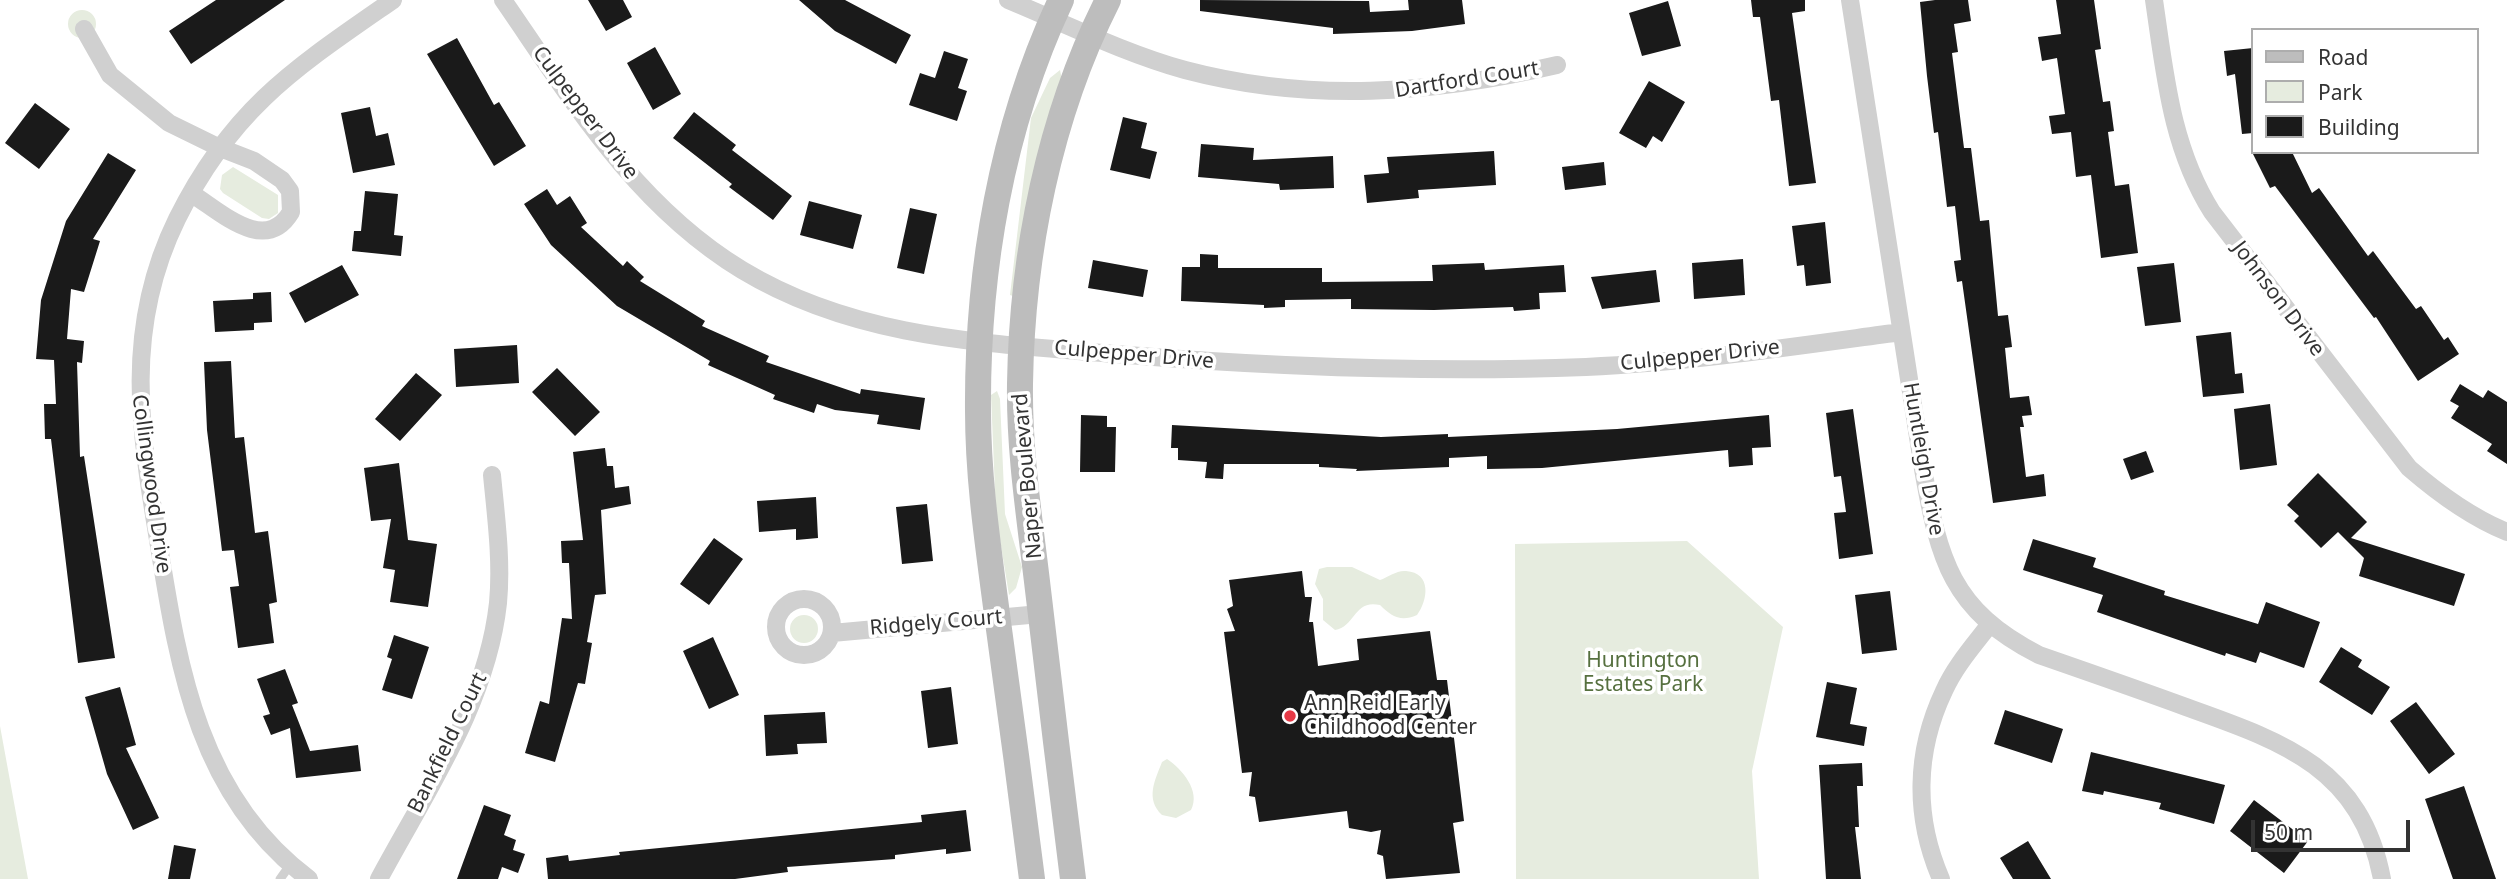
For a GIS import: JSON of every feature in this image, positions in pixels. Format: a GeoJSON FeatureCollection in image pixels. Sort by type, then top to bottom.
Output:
{"type":"FeatureCollection","features":[{"type":"Feature","properties":{"kind":"main road","name":"Naper Boulevard"},"geometry":{"type":"LineString","coordinates":[[1073,879],[1021,435],[1022,346],[1029,275],[1042,193],[1067,100],[1091,35],[1108,0]]}},
{"type":"Feature","properties":{"kind":"main road","name":"Naper Boulevard"},"geometry":{"type":"LineString","coordinates":[[1032,879],[982,486],[978,413],[979,344],[985,274],[998,191],[1021,103],[1057,9]]}},
{"type":"Feature","properties":{"kind":"street","name":"Collingwood Drive"},"geometry":{"type":"LineString","coordinates":[[309,879],[285,872],[224,781],[194,719],[176,646],[141,440],[138,386],[149,299],[176,220],[218,148],[272,87],[393,0]]}},
{"type":"Feature","properties":{"kind":"street","name":"Culpepper Drive"},"geometry":{"type":"LineString","coordinates":[[503,0],[616,160],[676,222],[705,245],[770,285],[826,310],[892,329],[979,344],[1272,366],[1471,369],[1644,363],[1771,350],[1901,332]]}},
{"type":"Feature","properties":{"kind":"street","name":"Dartford Court"},"geometry":{"type":"LineString","coordinates":[[1008,0],[1057,9],[1091,35],[1196,72],[1258,85],[1324,93],[1431,89],[1557,65]]}},
{"type":"Feature","properties":{"kind":"street","name":"Huntleigh Drive"},"geometry":{"type":"LineString","coordinates":[[1850,0],[1935,538],[1956,584],[1990,624],[2039,655],[2252,730],[2300,753],[2333,779],[2357,811],[2371,840],[2382,879]]}},
{"type":"Feature","properties":{"kind":"street","name":"Johnson Drive"},"geometry":{"type":"LineString","coordinates":[[2154,0],[2175,130],[2186,164],[2212,212],[2409,468],[2435,491],[2471,515],[2507,532]]}},
{"type":"Feature","properties":{"kind":"street"},"geometry":{"type":"LineString","coordinates":[[84,29],[110,75],[169,123],[218,148],[254,161],[282,180],[290,191],[291,212],[276,229],[265,233],[252,231],[192,194]]}},
{"type":"Feature","properties":{"kind":"street","name":"Bankfield Court"},"geometry":{"type":"LineString","coordinates":[[379,879],[459,731],[479,689],[491,648],[499,583],[492,475]]}},
{"type":"Feature","properties":{"kind":"street","name":"Ridgely Court"},"geometry":{"type":"LineString","coordinates":[[832,633],[1041,614]]}},
{"type":"Feature","properties":{"kind":"street"},"geometry":{"type":"LineString","coordinates":[[1941,879],[1925,834],[1921,807],[1921,770],[1927,738],[1944,690],[1990,624]]}},
{"type":"Feature","properties":{"kind":"green space"},"geometry":{"type":"Polygon","coordinates":[[[82,10],[92,14],[96,24],[92,34],[82,38],[72,34],[68,24],[72,14],[82,10]]]}},
{"type":"Feature","properties":{"kind":"green space"},"geometry":{"type":"Polygon","coordinates":[[[1060,70],[1062,80],[1013,296],[1010,295],[1031,118],[1050,78],[1060,70]]]}},
{"type":"Feature","properties":{"kind":"green space"},"geometry":{"type":"Polygon","coordinates":[[[233,167],[278,195],[278,213],[269,219],[262,218],[223,193],[220,189],[222,175],[233,167]]]}},
{"type":"Feature","properties":{"kind":"green space"},"geometry":{"type":"Polygon","coordinates":[[[997,391],[1000,399],[1005,514],[1022,567],[1016,588],[1009,595],[996,515],[991,395],[997,391]]]}},
{"type":"Feature","properties":{"kind":"green space","name":"Huntington Estates Park"},"geometry":{"type":"Polygon","coordinates":[[[1687,541],[1783,627],[1752,771],[1759,879],[1516,879],[1515,544],[1687,541]]]}},
{"type":"Feature","properties":{"kind":"green space"},"geometry":{"type":"Polygon","coordinates":[[[1352,567],[1380,580],[1399,572],[1414,573],[1424,582],[1424,602],[1417,615],[1406,618],[1389,613],[1380,605],[1371,604],[1360,609],[1342,628],[1335,630],[1323,620],[1323,599],[1315,584],[1319,569],[1352,567]]]}},
{"type":"Feature","properties":{"kind":"green space"},"geometry":{"type":"Polygon","coordinates":[[[804,615],[814,619],[818,629],[814,639],[804,643],[794,639],[790,629],[794,619],[804,615]]]}},
{"type":"Feature","properties":{"kind":"green space"},"geometry":{"type":"Polygon","coordinates":[[[0,726],[28,879],[0,879],[0,726]]]}},
{"type":"Feature","properties":{"kind":"green space"},"geometry":{"type":"Polygon","coordinates":[[[1167,759],[1184,775],[1194,795],[1191,810],[1176,818],[1162,815],[1153,796],[1154,782],[1162,762],[1167,759]]]}},
{"type":"Feature","properties":{"kind":"building"},"geometry":{"type":"Polygon","coordinates":[[[216,0],[285,0],[191,64],[169,31],[216,0]]]}},
{"type":"Feature","properties":{"kind":"building"},"geometry":{"type":"Polygon","coordinates":[[[588,0],[623,0],[632,17],[606,31],[588,0]]]}},
{"type":"Feature","properties":{"kind":"building"},"geometry":{"type":"Polygon","coordinates":[[[799,0],[845,0],[911,35],[896,64],[835,31],[799,0]]]}},
{"type":"Feature","properties":{"kind":"building"},"geometry":{"type":"Polygon","coordinates":[[[1200,0],[1369,1],[1370,12],[1409,10],[1408,0],[1462,0],[1465,24],[1412,31],[1333,34],[1333,28],[1200,11],[1200,0]]]}},
{"type":"Feature","properties":{"kind":"building"},"geometry":{"type":"Polygon","coordinates":[[[1751,0],[1805,0],[1805,11],[1792,13],[1816,183],[1789,186],[1779,100],[1771,101],[1760,17],[1753,17],[1751,0]]]}},
{"type":"Feature","properties":{"kind":"building"},"geometry":{"type":"Polygon","coordinates":[[[1968,0],[1971,21],[1954,24],[1958,52],[1952,53],[1964,148],[1971,148],[1980,221],[1989,220],[1998,316],[2008,315],[2012,347],[2005,348],[2010,398],[2029,396],[2032,415],[2022,416],[2024,427],[2020,427],[2026,477],[2044,474],[2046,496],[1993,503],[1962,281],[1957,282],[1954,261],[1961,260],[1955,206],[1947,207],[1938,132],[1934,133],[1927,76],[1920,2],[1968,0]]]}},
{"type":"Feature","properties":{"kind":"building"},"geometry":{"type":"Polygon","coordinates":[[[2056,0],[2094,0],[2101,49],[2095,50],[2103,102],[2110,101],[2114,131],[2108,132],[2115,186],[2129,184],[2138,253],[2101,258],[2091,175],[2076,177],[2071,132],[2052,134],[2049,116],[2065,114],[2057,58],[2042,61],[2038,37],[2061,34],[2056,0]]]}},
{"type":"Feature","properties":{"kind":"building"},"geometry":{"type":"Polygon","coordinates":[[[1668,1],[1681,46],[1642,56],[1629,13],[1668,1]]]}},
{"type":"Feature","properties":{"kind":"building"},"geometry":{"type":"Polygon","coordinates":[[[457,38],[494,105],[499,102],[526,146],[494,166],[427,54],[457,38]]]}},
{"type":"Feature","properties":{"kind":"building"},"geometry":{"type":"Polygon","coordinates":[[[655,47],[681,94],[653,110],[627,63],[655,47]]]}},
{"type":"Feature","properties":{"kind":"building"},"geometry":{"type":"Polygon","coordinates":[[[2252,48],[2252,133],[2242,134],[2235,74],[2227,76],[2224,51],[2252,48]]]}},
{"type":"Feature","properties":{"kind":"building"},"geometry":{"type":"Polygon","coordinates":[[[944,51],[968,59],[958,88],[967,91],[957,121],[909,105],[920,73],[935,78],[944,51]]]}},
{"type":"Feature","properties":{"kind":"building"},"geometry":{"type":"Polygon","coordinates":[[[1649,81],[1685,102],[1662,142],[1653,136],[1646,148],[1619,133],[1649,81]]]}},
{"type":"Feature","properties":{"kind":"building"},"geometry":{"type":"Polygon","coordinates":[[[35,103],[70,129],[39,169],[5,143],[35,103]]]}},
{"type":"Feature","properties":{"kind":"building"},"geometry":{"type":"Polygon","coordinates":[[[370,107],[376,136],[388,133],[395,165],[353,173],[341,113],[370,107]]]}},
{"type":"Feature","properties":{"kind":"building"},"geometry":{"type":"Polygon","coordinates":[[[694,112],[736,145],[732,150],[792,196],[773,220],[729,187],[732,184],[673,138],[694,112]]]}},
{"type":"Feature","properties":{"kind":"building"},"geometry":{"type":"Polygon","coordinates":[[[1123,117],[1147,123],[1141,148],[1157,152],[1150,179],[1110,170],[1123,117]]]}},
{"type":"Feature","properties":{"kind":"building"},"geometry":{"type":"Polygon","coordinates":[[[1201,144],[1254,148],[1253,160],[1333,156],[1334,188],[1280,190],[1279,184],[1198,177],[1201,144]]]}},
{"type":"Feature","properties":{"kind":"building"},"geometry":{"type":"Polygon","coordinates":[[[1494,151],[1496,185],[1418,190],[1419,198],[1367,203],[1364,175],[1389,173],[1387,157],[1494,151]]]}},
{"type":"Feature","properties":{"kind":"building"},"geometry":{"type":"Polygon","coordinates":[[[108,153],[136,170],[93,239],[100,241],[84,292],[71,289],[67,339],[84,341],[82,363],[77,362],[80,457],[84,456],[115,658],[78,663],[51,439],[45,439],[44,404],[56,404],[54,360],[36,359],[41,300],[66,221],[108,153]]]}},
{"type":"Feature","properties":{"kind":"building"},"geometry":{"type":"Polygon","coordinates":[[[2253,154],[2293,154],[2312,193],[2319,188],[2368,256],[2373,251],[2416,309],[2421,306],[2444,340],[2448,337],[2459,354],[2418,381],[2376,317],[2374,318],[2275,186],[2270,188],[2253,154]]]}},
{"type":"Feature","properties":{"kind":"building"},"geometry":{"type":"Polygon","coordinates":[[[1604,162],[1606,185],[1565,190],[1562,167],[1604,162]]]}},
{"type":"Feature","properties":{"kind":"building"},"geometry":{"type":"Polygon","coordinates":[[[547,189],[557,205],[570,196],[587,223],[581,227],[623,266],[627,261],[644,277],[640,281],[705,321],[702,326],[769,356],[766,362],[860,394],[861,389],[925,398],[920,430],[877,424],[879,415],[835,410],[817,404],[814,413],[773,399],[775,395],[708,365],[710,361],[617,306],[551,245],[524,204],[547,189]]]}},
{"type":"Feature","properties":{"kind":"building"},"geometry":{"type":"Polygon","coordinates":[[[365,191],[398,194],[394,235],[403,236],[401,256],[352,251],[354,231],[361,231],[365,191]]]}},
{"type":"Feature","properties":{"kind":"building"},"geometry":{"type":"Polygon","coordinates":[[[809,201],[862,215],[853,249],[800,235],[809,201]]]}},
{"type":"Feature","properties":{"kind":"building"},"geometry":{"type":"Polygon","coordinates":[[[910,208],[937,214],[924,274],[897,268],[910,208]]]}},
{"type":"Feature","properties":{"kind":"building"},"geometry":{"type":"Polygon","coordinates":[[[1825,222],[1831,283],[1806,286],[1804,265],[1797,266],[1792,226],[1825,222]]]}},
{"type":"Feature","properties":{"kind":"building"},"geometry":{"type":"Polygon","coordinates":[[[1200,254],[1218,255],[1218,268],[1322,268],[1322,282],[1433,281],[1432,265],[1484,263],[1485,270],[1564,265],[1566,292],[1539,293],[1540,309],[1514,311],[1513,307],[1351,309],[1351,299],[1285,300],[1285,307],[1264,308],[1264,305],[1181,301],[1182,267],[1200,267],[1200,254]]]}},
{"type":"Feature","properties":{"kind":"building"},"geometry":{"type":"Polygon","coordinates":[[[1743,259],[1745,295],[1694,299],[1692,263],[1743,259]]]}},
{"type":"Feature","properties":{"kind":"building"},"geometry":{"type":"Polygon","coordinates":[[[1093,260],[1148,270],[1143,297],[1088,288],[1093,260]]]}},
{"type":"Feature","properties":{"kind":"building"},"geometry":{"type":"Polygon","coordinates":[[[2174,263],[2181,322],[2145,326],[2137,267],[2174,263]]]}},
{"type":"Feature","properties":{"kind":"building"},"geometry":{"type":"Polygon","coordinates":[[[342,265],[359,295],[305,323],[289,293],[342,265]]]}},
{"type":"Feature","properties":{"kind":"building"},"geometry":{"type":"Polygon","coordinates":[[[1656,270],[1660,302],[1602,309],[1591,277],[1656,270]]]}},
{"type":"Feature","properties":{"kind":"building"},"geometry":{"type":"Polygon","coordinates":[[[271,292],[272,322],[254,323],[254,330],[215,332],[213,301],[253,299],[253,293],[271,292]]]}},
{"type":"Feature","properties":{"kind":"building"},"geometry":{"type":"Polygon","coordinates":[[[2231,332],[2235,374],[2242,373],[2244,393],[2203,397],[2196,336],[2231,332]]]}},
{"type":"Feature","properties":{"kind":"building"},"geometry":{"type":"Polygon","coordinates":[[[517,345],[519,383],[456,387],[454,349],[517,345]]]}},
{"type":"Feature","properties":{"kind":"building"},"geometry":{"type":"Polygon","coordinates":[[[231,361],[235,438],[244,437],[255,533],[268,531],[277,602],[269,604],[274,643],[238,648],[230,587],[239,586],[234,550],[222,551],[207,430],[204,362],[231,361]]]}},
{"type":"Feature","properties":{"kind":"building"},"geometry":{"type":"Polygon","coordinates":[[[557,368],[600,412],[575,436],[532,392],[557,368]]]}},
{"type":"Feature","properties":{"kind":"building"},"geometry":{"type":"Polygon","coordinates":[[[416,373],[442,395],[400,441],[375,419],[416,373]]]}},
{"type":"Feature","properties":{"kind":"building"},"geometry":{"type":"Polygon","coordinates":[[[2460,384],[2483,398],[2488,390],[2507,402],[2507,464],[2487,451],[2492,444],[2451,418],[2459,406],[2450,401],[2460,384]]]}},
{"type":"Feature","properties":{"kind":"building"},"geometry":{"type":"Polygon","coordinates":[[[2270,404],[2277,465],[2240,470],[2234,409],[2270,404]]]}},
{"type":"Feature","properties":{"kind":"building"},"geometry":{"type":"Polygon","coordinates":[[[1853,409],[1873,554],[1839,559],[1834,513],[1846,512],[1841,476],[1834,477],[1826,413],[1853,409]]]}},
{"type":"Feature","properties":{"kind":"building"},"geometry":{"type":"Polygon","coordinates":[[[1081,415],[1107,416],[1107,427],[1116,427],[1115,472],[1080,472],[1081,415]]]}},
{"type":"Feature","properties":{"kind":"building"},"geometry":{"type":"Polygon","coordinates":[[[1769,415],[1771,447],[1752,448],[1753,465],[1729,467],[1728,450],[1542,468],[1487,469],[1487,456],[1449,458],[1449,467],[1356,471],[1357,469],[1319,467],[1319,464],[1224,464],[1223,479],[1205,478],[1207,462],[1178,460],[1178,448],[1171,448],[1172,425],[1381,437],[1448,434],[1448,437],[1617,429],[1769,415]]]}},
{"type":"Feature","properties":{"kind":"building"},"geometry":{"type":"Polygon","coordinates":[[[605,448],[607,466],[613,466],[615,488],[629,486],[631,504],[601,510],[606,594],[595,595],[587,642],[592,643],[585,684],[578,683],[555,762],[525,753],[540,701],[549,704],[562,618],[572,619],[569,563],[562,563],[561,541],[583,540],[573,452],[605,448]]]}},
{"type":"Feature","properties":{"kind":"building"},"geometry":{"type":"Polygon","coordinates":[[[2146,451],[2154,472],[2131,480],[2123,459],[2146,451]]]}},
{"type":"Feature","properties":{"kind":"building"},"geometry":{"type":"Polygon","coordinates":[[[399,463],[408,540],[437,544],[428,607],[390,602],[395,570],[383,568],[391,519],[371,521],[364,468],[399,463]]]}},
{"type":"Feature","properties":{"kind":"building"},"geometry":{"type":"Polygon","coordinates":[[[2318,473],[2367,522],[2351,538],[2465,574],[2454,606],[2359,576],[2364,558],[2338,532],[2321,548],[2294,521],[2299,516],[2287,505],[2318,473]]]}},
{"type":"Feature","properties":{"kind":"building"},"geometry":{"type":"Polygon","coordinates":[[[816,497],[818,538],[796,540],[796,529],[759,532],[757,501],[816,497]]]}},
{"type":"Feature","properties":{"kind":"building"},"geometry":{"type":"Polygon","coordinates":[[[927,504],[933,561],[902,564],[896,507],[927,504]]]}},
{"type":"Feature","properties":{"kind":"building"},"geometry":{"type":"Polygon","coordinates":[[[714,538],[743,559],[709,605],[680,584],[714,538]]]}},
{"type":"Feature","properties":{"kind":"building"},"geometry":{"type":"Polygon","coordinates":[[[2033,539],[2096,558],[2093,567],[2165,591],[2164,595],[2258,624],[2266,602],[2320,622],[2304,668],[2260,652],[2256,663],[2226,653],[2225,656],[2097,612],[2103,595],[2023,570],[2033,539]]]}},
{"type":"Feature","properties":{"kind":"building"},"geometry":{"type":"Polygon","coordinates":[[[1302,571],[1305,597],[1312,597],[1309,622],[1313,622],[1318,666],[1359,660],[1357,639],[1430,631],[1437,680],[1447,680],[1464,821],[1453,823],[1460,873],[1386,879],[1383,856],[1377,854],[1381,830],[1371,832],[1349,828],[1347,811],[1259,822],[1255,797],[1249,796],[1252,772],[1242,773],[1224,632],[1235,631],[1227,609],[1233,606],[1229,580],[1302,571]]]}},
{"type":"Feature","properties":{"kind":"building"},"geometry":{"type":"Polygon","coordinates":[[[1890,591],[1897,650],[1862,654],[1855,595],[1890,591]]]}},
{"type":"Feature","properties":{"kind":"building"},"geometry":{"type":"Polygon","coordinates":[[[394,635],[429,647],[412,699],[382,690],[392,659],[387,657],[394,635]]]}},
{"type":"Feature","properties":{"kind":"building"},"geometry":{"type":"Polygon","coordinates":[[[713,637],[739,695],[709,709],[683,651],[713,637]]]}},
{"type":"Feature","properties":{"kind":"building"},"geometry":{"type":"Polygon","coordinates":[[[2341,647],[2362,660],[2358,667],[2390,687],[2372,715],[2319,682],[2341,647]]]}},
{"type":"Feature","properties":{"kind":"building"},"geometry":{"type":"Polygon","coordinates":[[[285,669],[298,703],[292,705],[310,751],[358,745],[361,771],[296,778],[290,728],[271,735],[263,716],[270,714],[257,679],[285,669]]]}},
{"type":"Feature","properties":{"kind":"building"},"geometry":{"type":"Polygon","coordinates":[[[1827,682],[1857,688],[1850,724],[1867,727],[1864,746],[1816,737],[1827,682]]]}},
{"type":"Feature","properties":{"kind":"building"},"geometry":{"type":"Polygon","coordinates":[[[120,687],[136,745],[126,748],[159,818],[133,830],[107,774],[85,697],[120,687]]]}},
{"type":"Feature","properties":{"kind":"building"},"geometry":{"type":"Polygon","coordinates":[[[951,687],[958,744],[928,748],[921,691],[951,687]]]}},
{"type":"Feature","properties":{"kind":"building"},"geometry":{"type":"Polygon","coordinates":[[[2416,702],[2455,754],[2429,774],[2390,721],[2416,702]]]}},
{"type":"Feature","properties":{"kind":"building"},"geometry":{"type":"Polygon","coordinates":[[[2005,710],[2063,729],[2052,763],[1994,744],[2005,710]]]}},
{"type":"Feature","properties":{"kind":"building"},"geometry":{"type":"Polygon","coordinates":[[[825,712],[827,743],[797,744],[798,754],[766,756],[764,715],[825,712]]]}},
{"type":"Feature","properties":{"kind":"building"},"geometry":{"type":"Polygon","coordinates":[[[2091,752],[2225,785],[2214,824],[2159,809],[2161,803],[2104,791],[2103,795],[2082,791],[2091,752]]]}},
{"type":"Feature","properties":{"kind":"building"},"geometry":{"type":"Polygon","coordinates":[[[1862,763],[1863,786],[1857,786],[1859,827],[1855,827],[1861,879],[1826,879],[1819,765],[1862,763]]]}},
{"type":"Feature","properties":{"kind":"building"},"geometry":{"type":"Polygon","coordinates":[[[2464,786],[2496,879],[2453,879],[2425,799],[2464,786]]]}},
{"type":"Feature","properties":{"kind":"building"},"geometry":{"type":"Polygon","coordinates":[[[2254,800],[2308,841],[2284,873],[2230,831],[2254,800]]]}},
{"type":"Feature","properties":{"kind":"building"},"geometry":{"type":"Polygon","coordinates":[[[484,805],[511,815],[504,835],[516,840],[513,850],[525,854],[518,873],[502,867],[498,879],[457,879],[484,805]]]}},
{"type":"Feature","properties":{"kind":"building"},"geometry":{"type":"Polygon","coordinates":[[[966,810],[971,851],[946,854],[946,849],[895,855],[895,859],[787,867],[788,872],[735,879],[548,879],[546,858],[568,855],[569,861],[620,855],[619,852],[922,822],[921,815],[966,810]]]}},
{"type":"Feature","properties":{"kind":"building"},"geometry":{"type":"Polygon","coordinates":[[[2028,841],[2051,879],[2013,879],[2000,858],[2028,841]]]}},
{"type":"Feature","properties":{"kind":"building"},"geometry":{"type":"Polygon","coordinates":[[[174,845],[196,849],[190,879],[168,879],[174,845]]]}},
{"type":"Feature","properties":{"kind":"place","name":"Ann Reid Early Childhood Center"},"geometry":{"type":"Point","coordinates":[1290,716]}}]}
